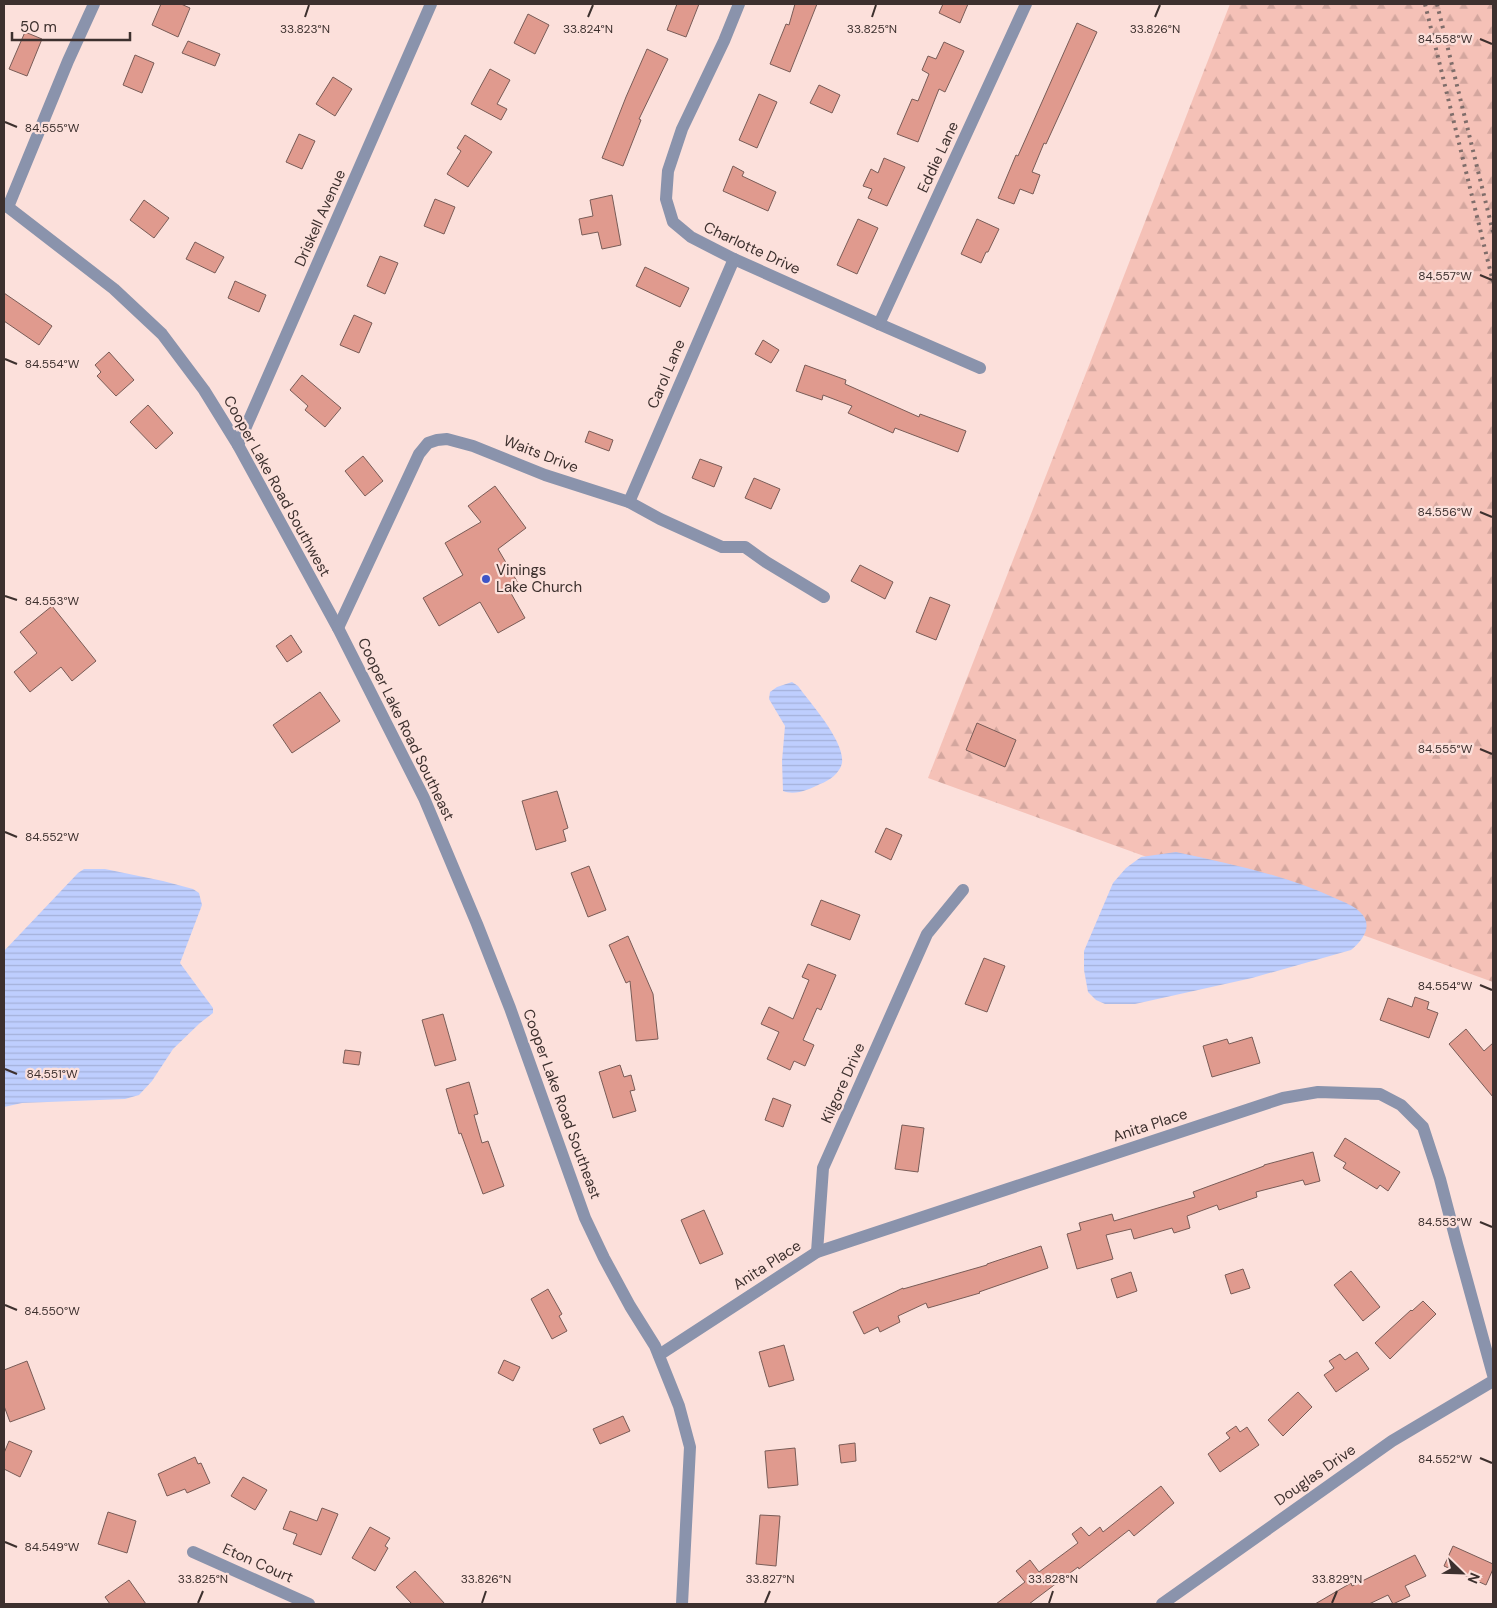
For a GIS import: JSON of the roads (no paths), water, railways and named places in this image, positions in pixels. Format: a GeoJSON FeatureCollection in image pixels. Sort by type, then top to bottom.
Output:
{"type":"FeatureCollection","features":[{"type":"Feature","properties":{"kind":"street"},"geometry":{"type":"LineString","coordinates":[[6,205],[94,4]]}},
{"type":"Feature","properties":{"kind":"street","name":"Driskell Avenue"},"geometry":{"type":"LineString","coordinates":[[238,445],[431,4]]}},
{"type":"Feature","properties":{"kind":"street","name":"Charlotte Drive"},"geometry":{"type":"LineString","coordinates":[[739,4],[724,41],[682,128],[668,170],[666,199],[673,222],[691,237],[734,259],[980,368]]}},
{"type":"Feature","properties":{"kind":"street","name":"Eddie Lane"},"geometry":{"type":"LineString","coordinates":[[879,324],[1026,4]]}},
{"type":"Feature","properties":{"kind":"street","name":"Cooper Lake Road Southwest"},"geometry":{"type":"LineString","coordinates":[[6,205],[114,289],[162,334],[204,390],[238,445],[338,628]]}},
{"type":"Feature","properties":{"kind":"street","name":"Carol Lane"},"geometry":{"type":"LineString","coordinates":[[629,502],[734,259]]}},
{"type":"Feature","properties":{"kind":"street","name":"Waits Drive"},"geometry":{"type":"LineString","coordinates":[[338,628],[412,466],[428,444],[437,440],[447,439],[460,441],[545,475],[629,502],[660,519],[722,547],[745,547],[824,597]]}},
{"type":"Feature","properties":{"kind":"street","name":"Cooper Lake Road Southeast"},"geometry":{"type":"LineString","coordinates":[[338,628],[424,798],[474,915],[527,1053],[585,1218],[630,1306],[655,1346],[679,1406],[690,1446],[682,1604]]}},
{"type":"Feature","properties":{"kind":"street","name":"Kilgore Drive"},"geometry":{"type":"LineString","coordinates":[[817,1252],[823,1168],[927,934],[963,890]]}},
{"type":"Feature","properties":{"kind":"street","name":"Anita Place"},"geometry":{"type":"LineString","coordinates":[[659,1355],[817,1252],[1283,1098],[1318,1092],[1380,1094],[1401,1106],[1423,1127],[1440,1179],[1493,1375]]}},
{"type":"Feature","properties":{"kind":"street","name":"Douglas Drive"},"geometry":{"type":"LineString","coordinates":[[1162,1604],[1392,1441],[1493,1381]]}},
{"type":"Feature","properties":{"kind":"street","name":"Eton Court"},"geometry":{"type":"LineString","coordinates":[[193,1552],[309,1604]]}},
{"type":"Feature","properties":{"kind":"water"},"geometry":{"type":"Polygon","coordinates":[[[792,682],[798,686],[833,733],[841,754],[842,763],[837,773],[827,781],[807,790],[792,793],[783,791],[782,761],[785,726],[769,699],[770,692],[777,687],[792,682]]]}},
{"type":"Feature","properties":{"kind":"water"},"geometry":{"type":"Polygon","coordinates":[[[1176,852],[1258,871],[1298,883],[1346,903],[1358,910],[1364,917],[1366,927],[1363,937],[1351,950],[1252,978],[1135,1004],[1105,1004],[1096,1000],[1088,992],[1084,970],[1084,951],[1113,883],[1126,868],[1141,857],[1176,852]]]}},
{"type":"Feature","properties":{"kind":"water"},"geometry":{"type":"Polygon","coordinates":[[[84,869],[105,869],[163,881],[193,889],[199,893],[202,905],[180,963],[213,1008],[213,1013],[173,1049],[152,1081],[139,1095],[125,1099],[22,1103],[4,1107],[4,951],[78,873],[84,869]]]}},
{"type":"Feature","properties":{"kind":"railway"},"geometry":{"type":"LineString","coordinates":[[1425,4],[1493,282]]}},
{"type":"Feature","properties":{"kind":"railway"},"geometry":{"type":"LineString","coordinates":[[1437,4],[1493,232]]}},
{"type":"Feature","properties":{"kind":"place","name":"Vinings Lake Church"},"geometry":{"type":"Point","coordinates":[486,579]}}]}
